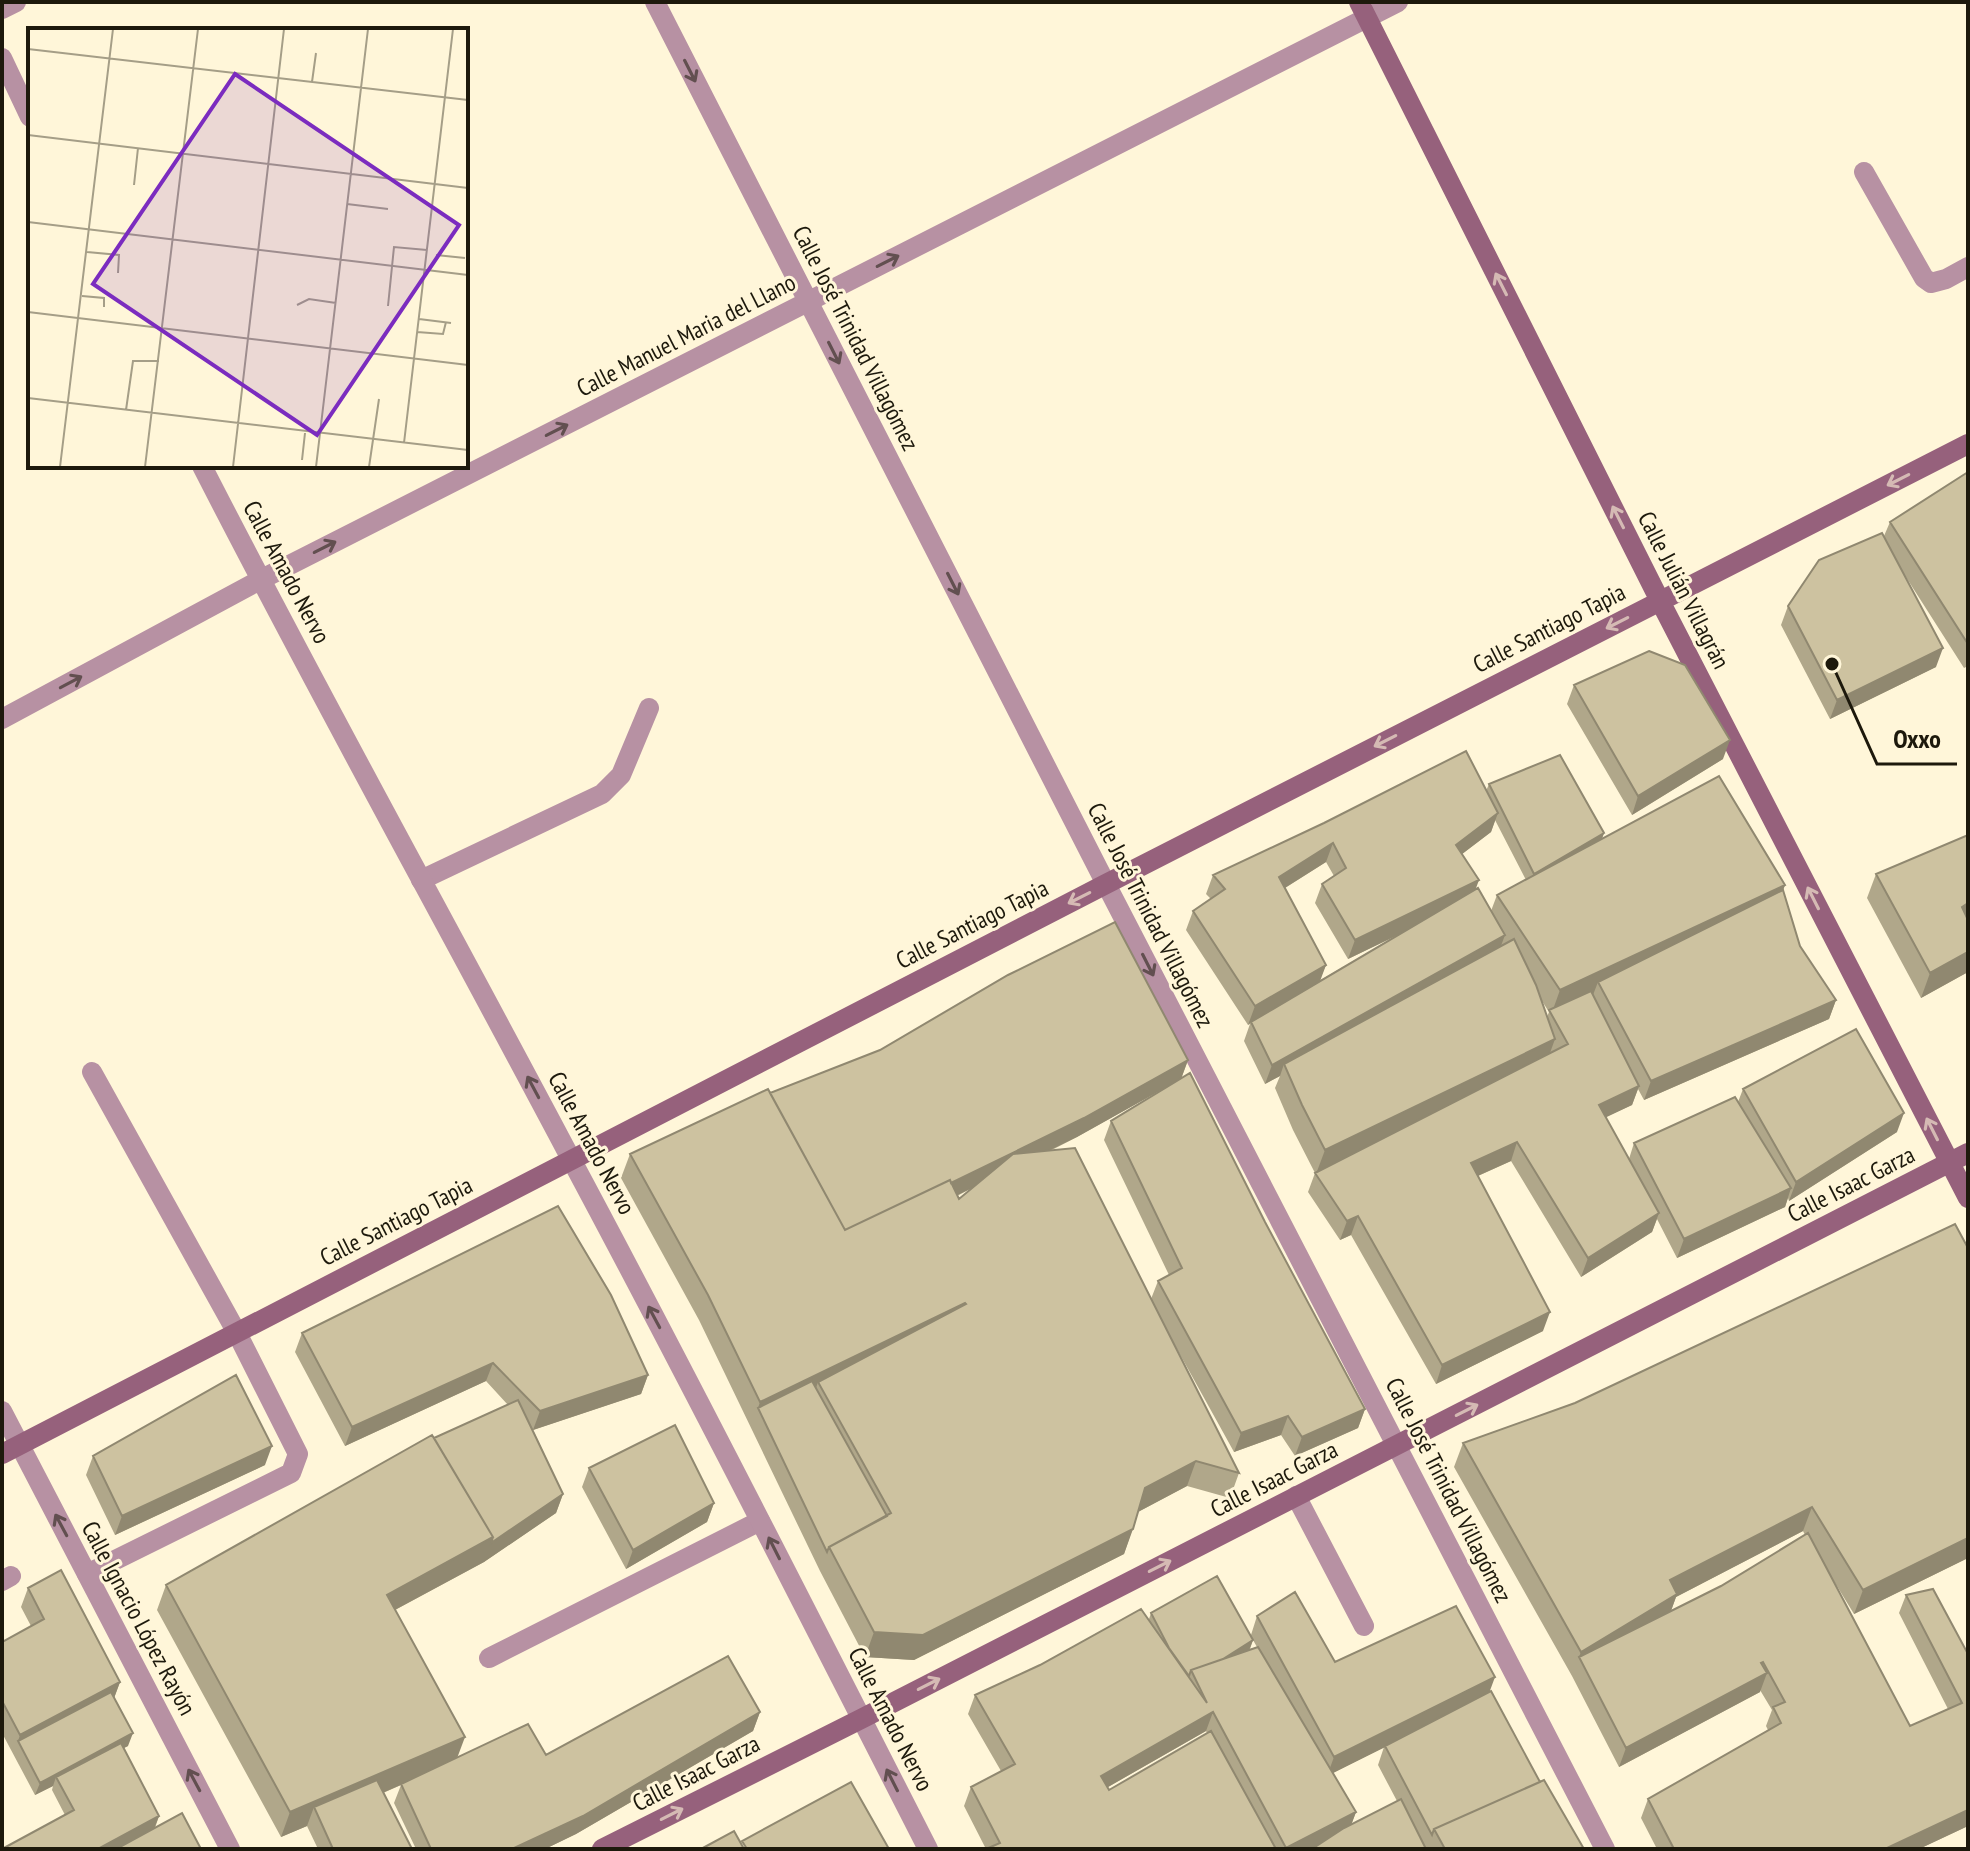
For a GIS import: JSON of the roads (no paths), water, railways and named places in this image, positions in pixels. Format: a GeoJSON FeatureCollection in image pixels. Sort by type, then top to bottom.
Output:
{"type":"FeatureCollection","features":[{"type":"Feature","properties":{"kind":"street"},"geometry":{"type":"LineString","coordinates":[[2,9],[16,2]]}},
{"type":"Feature","properties":{"kind":"street","name":"Calle José Trinidad Villagómez"},"geometry":{"type":"LineString","coordinates":[[655,2],[1605,1849]]}},
{"type":"Feature","properties":{"kind":"street","name":"Calle Manuel Maria del Llano"},"geometry":{"type":"LineString","coordinates":[[2,719],[260,580],[808,302],[1363,10],[1398,2]]}},
{"type":"Feature","properties":{"kind":"street","name":"Calle Julián Villagrán"},"geometry":{"type":"LineString","coordinates":[[1363,10],[1660,601],[1968,1198]]}},
{"type":"Feature","properties":{"kind":"street"},"geometry":{"type":"LineString","coordinates":[[2,58],[28,113]]}},
{"type":"Feature","properties":{"kind":"street"},"geometry":{"type":"LineString","coordinates":[[1864,172],[1924,278],[1931,283],[1968,267]]}},
{"type":"Feature","properties":{"kind":"street","name":"Calle Santiago Tapia"},"geometry":{"type":"LineString","coordinates":[[11,1450],[1106,884],[1968,444]]}},
{"type":"Feature","properties":{"kind":"street","name":"Calle Amado Nervo"},"geometry":{"type":"LineString","coordinates":[[203,468],[260,580],[572,1160],[928,1849]]}},
{"type":"Feature","properties":{"kind":"street"},"geometry":{"type":"LineString","coordinates":[[421,880],[602,794],[621,775],[649,708]]}},
{"type":"Feature","properties":{"kind":"street"},"geometry":{"type":"LineString","coordinates":[[87,1574],[291,1473],[298,1454],[237,1333],[92,1072]]}},
{"type":"Feature","properties":{"kind":"street","name":"Calle Isaac Garza"},"geometry":{"type":"LineString","coordinates":[[602,1849],[1968,1153]]}},
{"type":"Feature","properties":{"kind":"street","name":"Calle Ignacio López Rayón"},"geometry":{"type":"LineString","coordinates":[[2,1411],[11,1450],[87,1574],[230,1849]]}},
{"type":"Feature","properties":{"kind":"street"},"geometry":{"type":"LineString","coordinates":[[1296,1496],[1364,1626]]}},
{"type":"Feature","properties":{"kind":"street"},"geometry":{"type":"LineString","coordinates":[[489,1658],[760,1521]]}},
{"type":"Feature","properties":{"kind":"place","name":"Oxxo"},"geometry":{"type":"Point","coordinates":[1832,664]}}]}
